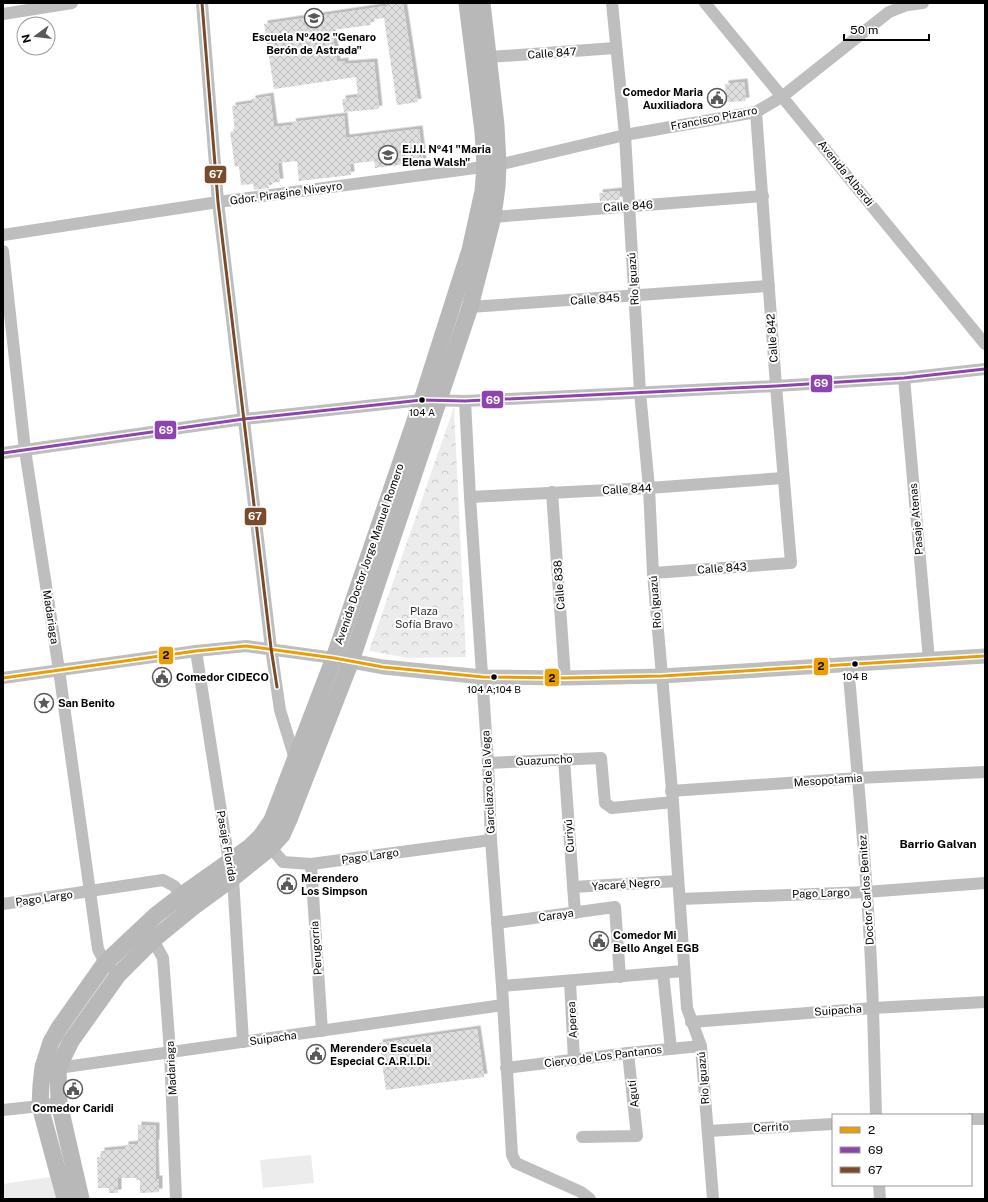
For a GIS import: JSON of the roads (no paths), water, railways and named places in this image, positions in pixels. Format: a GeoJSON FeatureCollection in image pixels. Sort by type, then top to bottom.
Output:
{"type":"FeatureCollection","features":[{"type":"Feature","properties":{"kind":"main road","name":"Avenida Doctor Jorge Manuel Romero"},"geometry":{"type":"LineString","coordinates":[[81,1199],[51,1068],[52,1042],[59,1028],[105,963],[156,915],[187,901],[231,870],[266,842],[282,835],[351,661],[470,307],[494,217],[497,187],[481,117],[467,3]]}},
{"type":"Feature","properties":{"kind":"main road","name":"Avenida Doctor Jorge Manuel Romero"},"geometry":{"type":"LineString","coordinates":[[266,842],[272,820],[334,658],[422,400],[470,250],[483,191],[492,165],[496,125],[482,3]]}},
{"type":"Feature","properties":{"kind":"main road","name":"Avenida Doctor Jorge Manuel Romero"},"geometry":{"type":"LineString","coordinates":[[65,1199],[40,1106],[41,1085],[51,1068],[118,974],[153,940],[187,901]]}},
{"type":"Feature","properties":{"kind":"street"},"geometry":{"type":"LineString","coordinates":[[3,14],[72,3]]}},
{"type":"Feature","properties":{"kind":"street"},"geometry":{"type":"LineString","coordinates":[[202,3],[218,202],[271,648],[280,710],[295,759]]}},
{"type":"Feature","properties":{"kind":"street","name":"Río Iguazú"},"geometry":{"type":"LineString","coordinates":[[612,3],[615,48],[625,135],[640,392],[649,488],[653,572],[680,899],[687,1008],[700,1046],[713,1199]]}},
{"type":"Feature","properties":{"kind":"street","name":"Avenida Alberdi"},"geometry":{"type":"LineString","coordinates":[[706,3],[985,344]]}},
{"type":"Feature","properties":{"kind":"street","name":"Francisco Pizarro"},"geometry":{"type":"LineString","coordinates":[[492,165],[625,135],[756,112],[783,96],[889,12],[907,5],[923,3]]}},
{"type":"Feature","properties":{"kind":"street","name":"Calle 847"},"geometry":{"type":"LineString","coordinates":[[489,57],[615,48]]}},
{"type":"Feature","properties":{"kind":"street","name":"Calle 842"},"geometry":{"type":"LineString","coordinates":[[756,112],[763,196],[768,286],[791,563]]}},
{"type":"Feature","properties":{"kind":"street","name":"Gdor. Piragine Niveyro"},"geometry":{"type":"LineString","coordinates":[[3,235],[218,202],[492,165]]}},
{"type":"Feature","properties":{"kind":"street","name":"Calle 846"},"geometry":{"type":"LineString","coordinates":[[494,217],[763,196]]}},
{"type":"Feature","properties":{"kind":"street","name":"Madariaga"},"geometry":{"type":"LineString","coordinates":[[3,251],[25,450],[59,670],[98,949],[105,963],[118,974]]}},
{"type":"Feature","properties":{"kind":"street","name":"Calle 845"},"geometry":{"type":"LineString","coordinates":[[470,307],[768,286]]}},
{"type":"Feature","properties":{"kind":"street"},"geometry":{"type":"LineString","coordinates":[[3,454],[244,419],[422,400],[466,401],[776,386],[904,378],[985,369]]}},
{"type":"Feature","properties":{"kind":"street","name":"Pasaje Atenas"},"geometry":{"type":"LineString","coordinates":[[904,378],[929,660]]}},
{"type":"Feature","properties":{"kind":"street","name":"Garcilazo de la Vega"},"geometry":{"type":"LineString","coordinates":[[466,401],[470,497],[483,677],[491,840],[498,923],[512,1155],[516,1163],[581,1192],[590,1199]]}},
{"type":"Feature","properties":{"kind":"street","name":"Calle 844"},"geometry":{"type":"LineString","coordinates":[[470,497],[649,488],[783,478]]}},
{"type":"Feature","properties":{"kind":"street","name":"Calle 838"},"geometry":{"type":"LineString","coordinates":[[552,492],[565,678]]}},
{"type":"Feature","properties":{"kind":"street","name":"Calle 843"},"geometry":{"type":"LineString","coordinates":[[653,572],[791,563]]}},
{"type":"Feature","properties":{"kind":"street"},"geometry":{"type":"LineString","coordinates":[[3,678],[196,651],[246,646],[271,648],[383,667],[483,677],[565,678],[662,676],[985,656]]}},
{"type":"Feature","properties":{"kind":"street","name":"Pasaje Florida"},"geometry":{"type":"LineString","coordinates":[[196,651],[231,870],[243,1042]]}},
{"type":"Feature","properties":{"kind":"street","name":"Doctor Carlos Benitez"},"geometry":{"type":"LineString","coordinates":[[848,665],[866,892],[873,1008],[876,1114]]}},
{"type":"Feature","properties":{"kind":"street","name":"Guazuncho"},"geometry":{"type":"LineString","coordinates":[[488,763],[601,758],[605,803]]}},
{"type":"Feature","properties":{"kind":"street","name":"Curiyú"},"geometry":{"type":"LineString","coordinates":[[564,759],[574,913]]}},
{"type":"Feature","properties":{"kind":"street","name":"Mesopotamia"},"geometry":{"type":"LineString","coordinates":[[605,803],[612,808],[672,797],[858,778],[985,772]]}},
{"type":"Feature","properties":{"kind":"street","name":"Pago Largo"},"geometry":{"type":"LineString","coordinates":[[266,842],[283,862],[311,864],[491,840]]}},
{"type":"Feature","properties":{"kind":"street","name":"Perugorría"},"geometry":{"type":"LineString","coordinates":[[311,864],[322,1031]]}},
{"type":"Feature","properties":{"kind":"street","name":"Pago Largo"},"geometry":{"type":"LineString","coordinates":[[3,904],[163,880],[174,886],[187,901]]}},
{"type":"Feature","properties":{"kind":"street","name":"Yacaré Negro"},"geometry":{"type":"LineString","coordinates":[[573,887],[678,881]]}},
{"type":"Feature","properties":{"kind":"street","name":"Pago Largo"},"geometry":{"type":"LineString","coordinates":[[680,899],[866,892],[985,883]]}},
{"type":"Feature","properties":{"kind":"street","name":"Caraya"},"geometry":{"type":"LineString","coordinates":[[498,923],[615,907],[620,977]]}},
{"type":"Feature","properties":{"kind":"street","name":"Madariaga"},"geometry":{"type":"LineString","coordinates":[[153,940],[163,958],[170,1052],[176,1199]]}},
{"type":"Feature","properties":{"kind":"street"},"geometry":{"type":"LineString","coordinates":[[502,986],[684,971]]}},
{"type":"Feature","properties":{"kind":"street"},"geometry":{"type":"LineString","coordinates":[[663,973],[671,1049]]}},
{"type":"Feature","properties":{"kind":"street","name":"Aperea"},"geometry":{"type":"LineString","coordinates":[[570,981],[574,1060]]}},
{"type":"Feature","properties":{"kind":"street","name":"Suipacha"},"geometry":{"type":"LineString","coordinates":[[691,1022],[873,1008],[985,1002]]}},
{"type":"Feature","properties":{"kind":"street","name":"Suipacha"},"geometry":{"type":"LineString","coordinates":[[51,1068],[503,1005]]}},
{"type":"Feature","properties":{"kind":"street","name":"Ciervo de Los Pantanos"},"geometry":{"type":"LineString","coordinates":[[506,1068],[700,1046]]}},
{"type":"Feature","properties":{"kind":"street","name":"Agutí"},"geometry":{"type":"LineString","coordinates":[[582,1137],[637,1136],[628,1053]]}},
{"type":"Feature","properties":{"kind":"street"},"geometry":{"type":"LineString","coordinates":[[3,1110],[59,1103]]}},
{"type":"Feature","properties":{"kind":"street"},"geometry":{"type":"LineString","coordinates":[[972,1119],[985,1119]]}},
{"type":"Feature","properties":{"kind":"street","name":"Cerrito"},"geometry":{"type":"LineString","coordinates":[[708,1131],[832,1124]]}},
{"type":"Feature","properties":{"kind":"street"},"geometry":{"type":"LineString","coordinates":[[879,1186],[880,1199]]}},
{"type":"Feature","properties":{"kind":"place","name":"Escuela Nº402 \"Genaro Berón de Astrada\""},"geometry":{"type":"Point","coordinates":[314,18]}},
{"type":"Feature","properties":{"kind":"place","name":"Comedor Maria Auxiliadora"},"geometry":{"type":"Point","coordinates":[717,98]}},
{"type":"Feature","properties":{"kind":"place","name":"E.J.I. Nº41 \"Maria Elena Walsh\""},"geometry":{"type":"Point","coordinates":[388,155]}},
{"type":"Feature","properties":{"kind":"place","name":"104 A"},"geometry":{"type":"Point","coordinates":[422,400]}},
{"type":"Feature","properties":{"kind":"place","name":"104 B"},"geometry":{"type":"Point","coordinates":[855,664]}},
{"type":"Feature","properties":{"kind":"place","name":"Comedor CIDECO"},"geometry":{"type":"Point","coordinates":[162,677]}},
{"type":"Feature","properties":{"kind":"place","name":"104 A;104 B"},"geometry":{"type":"Point","coordinates":[494,677]}},
{"type":"Feature","properties":{"kind":"place","name":"San Benito"},"geometry":{"type":"Point","coordinates":[44,703]}},
{"type":"Feature","properties":{"kind":"place","name":"Merendero Los Simpson"},"geometry":{"type":"Point","coordinates":[287,884]}},
{"type":"Feature","properties":{"kind":"place","name":"Comedor Mi Bello Angel EGB"},"geometry":{"type":"Point","coordinates":[599,941]}},
{"type":"Feature","properties":{"kind":"place","name":"Merendero Escuela Especial C.A.R.I.Di."},"geometry":{"type":"Point","coordinates":[316,1054]}},
{"type":"Feature","properties":{"kind":"place","name":"Comedor Caridi"},"geometry":{"type":"Point","coordinates":[73,1089]}},
{"type":"Feature","properties":{"kind":"district","name":"Barrio Galvan"},"geometry":{"type":"Point","coordinates":[938,844]}},
{"type":"Feature","properties":{"kind":"park label","name":"Plaza Sofía Bravo"},"geometry":{"type":"Point","coordinates":[424,617]}}]}
